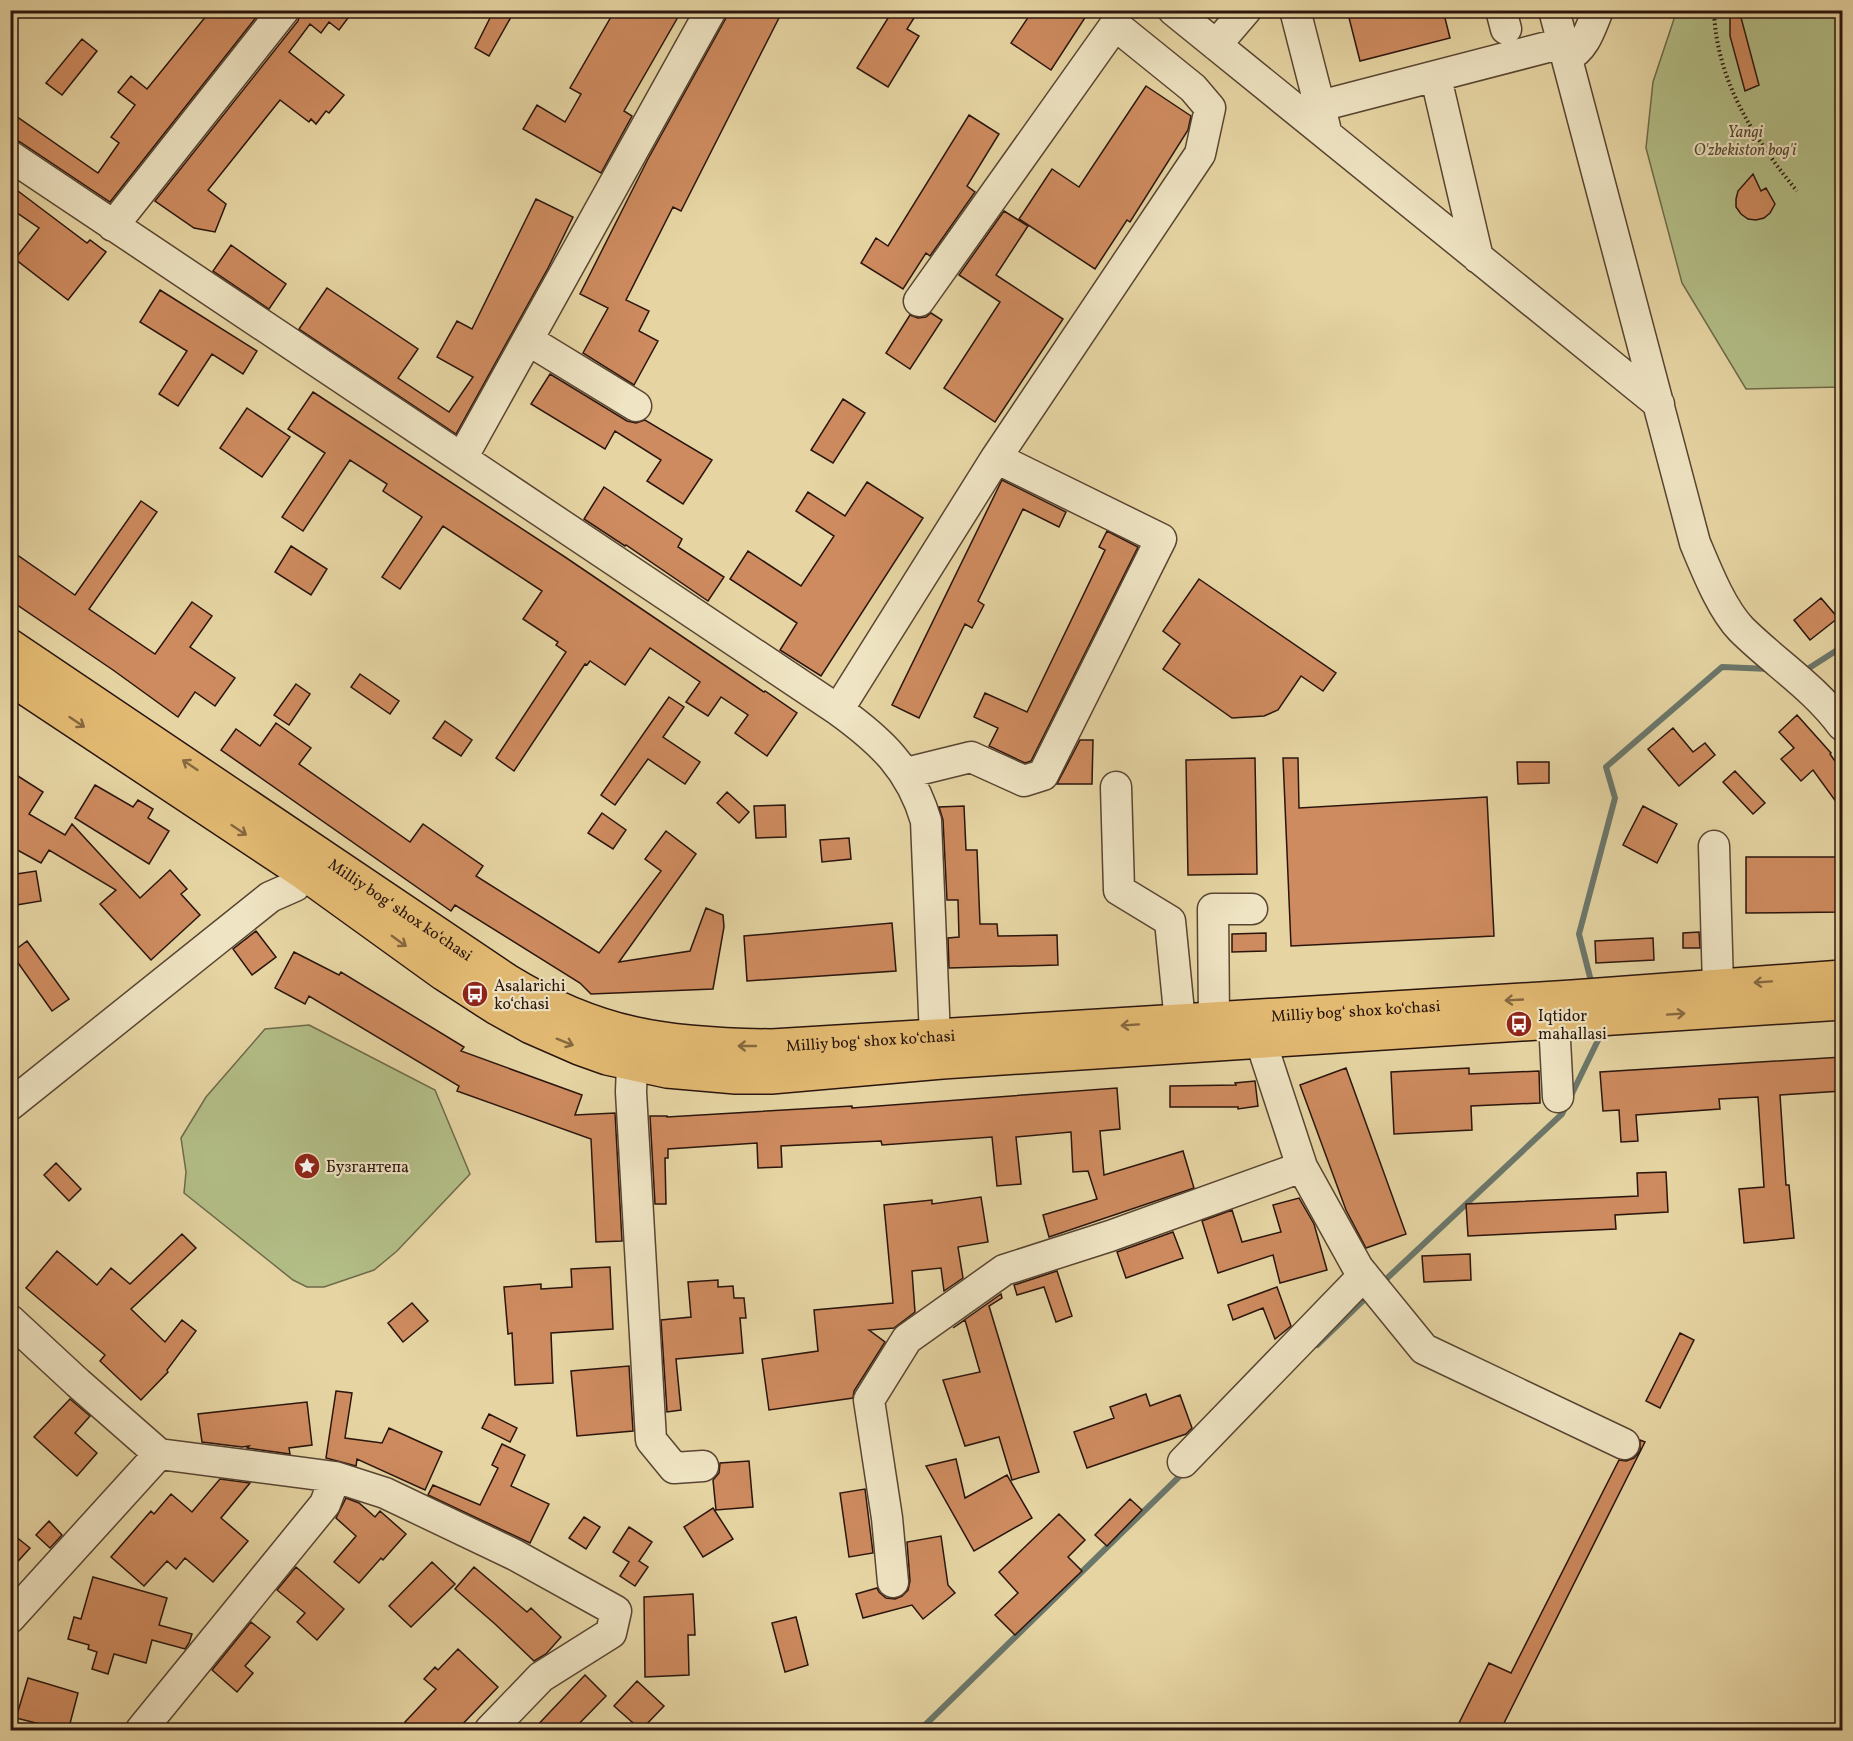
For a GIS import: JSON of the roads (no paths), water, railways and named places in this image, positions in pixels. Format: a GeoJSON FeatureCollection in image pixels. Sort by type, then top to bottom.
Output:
{"type":"FeatureCollection","features":[{"type":"Feature","properties":{"kind":"main road","name":"Milliy bog‘ shox ko‘chasi"},"geometry":{"type":"LineString","coordinates":[[10,646],[52,689],[311,863],[551,1006],[600,1026],[637,1036],[720,1046],[772,1046],[1214,1020],[1567,1013]]}},
{"type":"Feature","properties":{"kind":"main road","name":"Milliy bog‘ shox ko‘chasi"},"geometry":{"type":"LineString","coordinates":[[10,678],[52,689]]}},
{"type":"Feature","properties":{"kind":"main road","name":"Milliy bog‘ shox ko‘chasi"},"geometry":{"type":"LineString","coordinates":[[311,863],[444,974],[495,1007],[556,1039],[607,1058],[702,1075],[771,1077],[954,1061],[1261,1042],[1567,1013],[1718,986],[1821,995]]}},
{"type":"Feature","properties":{"kind":"main road","name":"Milliy bog‘ shox ko‘chasi"},"geometry":{"type":"LineString","coordinates":[[1615,1006],[1821,995],[1842,977]]}},
{"type":"Feature","properties":{"kind":"street"},"geometry":{"type":"LineString","coordinates":[[113,226],[284,10]]}},
{"type":"Feature","properties":{"kind":"street"},"geometry":{"type":"LineString","coordinates":[[462,458],[711,10]]}},
{"type":"Feature","properties":{"kind":"street"},"geometry":{"type":"LineString","coordinates":[[1216,45],[1246,10]]}},
{"type":"Feature","properties":{"kind":"street"},"geometry":{"type":"LineString","coordinates":[[1295,10],[1327,136]]}},
{"type":"Feature","properties":{"kind":"street"},"geometry":{"type":"LineString","coordinates":[[1554,10],[1695,543],[1715,589],[1740,627],[1801,681],[1842,725]]}},
{"type":"Feature","properties":{"kind":"street"},"geometry":{"type":"LineString","coordinates":[[1320,106],[1565,50],[1574,54],[1584,41],[1598,10]]}},
{"type":"Feature","properties":{"kind":"street"},"geometry":{"type":"LineString","coordinates":[[1180,13],[1327,136],[1659,404]]}},
{"type":"Feature","properties":{"kind":"street"},"geometry":{"type":"LineString","coordinates":[[838,710],[996,458],[1200,154],[1210,108],[1193,88],[1115,25],[919,301]]}},
{"type":"Feature","properties":{"kind":"street"},"geometry":{"type":"LineString","coordinates":[[1436,78],[1478,258]]}},
{"type":"Feature","properties":{"kind":"street"},"geometry":{"type":"LineString","coordinates":[[10,156],[838,710],[875,738],[906,773],[922,805],[926,821],[935,1037]]}},
{"type":"Feature","properties":{"kind":"street"},"geometry":{"type":"LineString","coordinates":[[528,340],[636,406]]}},
{"type":"Feature","properties":{"kind":"street"},"geometry":{"type":"LineString","coordinates":[[906,773],[971,757],[1024,781],[1043,775],[1161,539],[996,458]]}},
{"type":"Feature","properties":{"kind":"street"},"geometry":{"type":"LineString","coordinates":[[1116,787],[1119,890],[1170,921],[1180,1022]]}},
{"type":"Feature","properties":{"kind":"street"},"geometry":{"type":"LineString","coordinates":[[1714,846],[1718,986]]}},
{"type":"Feature","properties":{"kind":"street"},"geometry":{"type":"LineString","coordinates":[[10,1105],[270,897],[295,886],[311,863]]}},
{"type":"Feature","properties":{"kind":"street"},"geometry":{"type":"LineString","coordinates":[[1214,1020],[1213,909],[1252,909]]}},
{"type":"Feature","properties":{"kind":"street"},"geometry":{"type":"LineString","coordinates":[[1558,1097],[1567,1013]]}},
{"type":"Feature","properties":{"kind":"street"},"geometry":{"type":"LineString","coordinates":[[1261,1042],[1302,1167],[1358,1268],[1424,1349],[1623,1444]]}},
{"type":"Feature","properties":{"kind":"street"},"geometry":{"type":"LineString","coordinates":[[632,1064],[631,1092],[651,1440],[674,1468],[703,1466]]}},
{"type":"Feature","properties":{"kind":"street"},"geometry":{"type":"LineString","coordinates":[[893,1582],[887,1518],[869,1400],[907,1339],[1004,1270],[1110,1236],[1302,1167]]}},
{"type":"Feature","properties":{"kind":"street"},"geometry":{"type":"LineString","coordinates":[[1184,1462],[1372,1284]]}},
{"type":"Feature","properties":{"kind":"street"},"geometry":{"type":"LineString","coordinates":[[10,1320],[159,1454],[335,1477],[385,1493],[515,1555],[616,1611],[611,1633],[541,1677],[490,1731]]}},
{"type":"Feature","properties":{"kind":"street"},"geometry":{"type":"LineString","coordinates":[[10,1618],[159,1454]]}},
{"type":"Feature","properties":{"kind":"street"},"geometry":{"type":"LineString","coordinates":[[141,1731],[325,1504],[335,1477]]}},
{"type":"Feature","properties":{"kind":"waterway"},"geometry":{"type":"LineString","coordinates":[[1801,670],[1806,670],[1842,647]]}},
{"type":"Feature","properties":{"kind":"waterway"},"geometry":{"type":"LineString","coordinates":[[1592,985],[1579,934],[1615,798],[1606,767],[1722,667],[1770,669]]}},
{"type":"Feature","properties":{"kind":"waterway"},"geometry":{"type":"LineString","coordinates":[[1382,1283],[1562,1114],[1603,1030]]}},
{"type":"Feature","properties":{"kind":"waterway"},"geometry":{"type":"LineString","coordinates":[[1317,1345],[1370,1294]]}},
{"type":"Feature","properties":{"kind":"waterway"},"geometry":{"type":"LineString","coordinates":[[920,1730],[1183,1473]]}},
{"type":"Feature","properties":{"kind":"place","name":"Asalarichi koʻchasi"},"geometry":{"type":"Point","coordinates":[475,994]}},
{"type":"Feature","properties":{"kind":"place","name":"Iqtidor mahallasi"},"geometry":{"type":"Point","coordinates":[1519,1024]}},
{"type":"Feature","properties":{"kind":"place","name":"Бузгантепа"},"geometry":{"type":"Point","coordinates":[307,1166]}},
{"type":"Feature","properties":{"kind":"park label","name":"Yangi O'zbekiston bog'i"},"geometry":{"type":"Point","coordinates":[1745,140]}}]}
